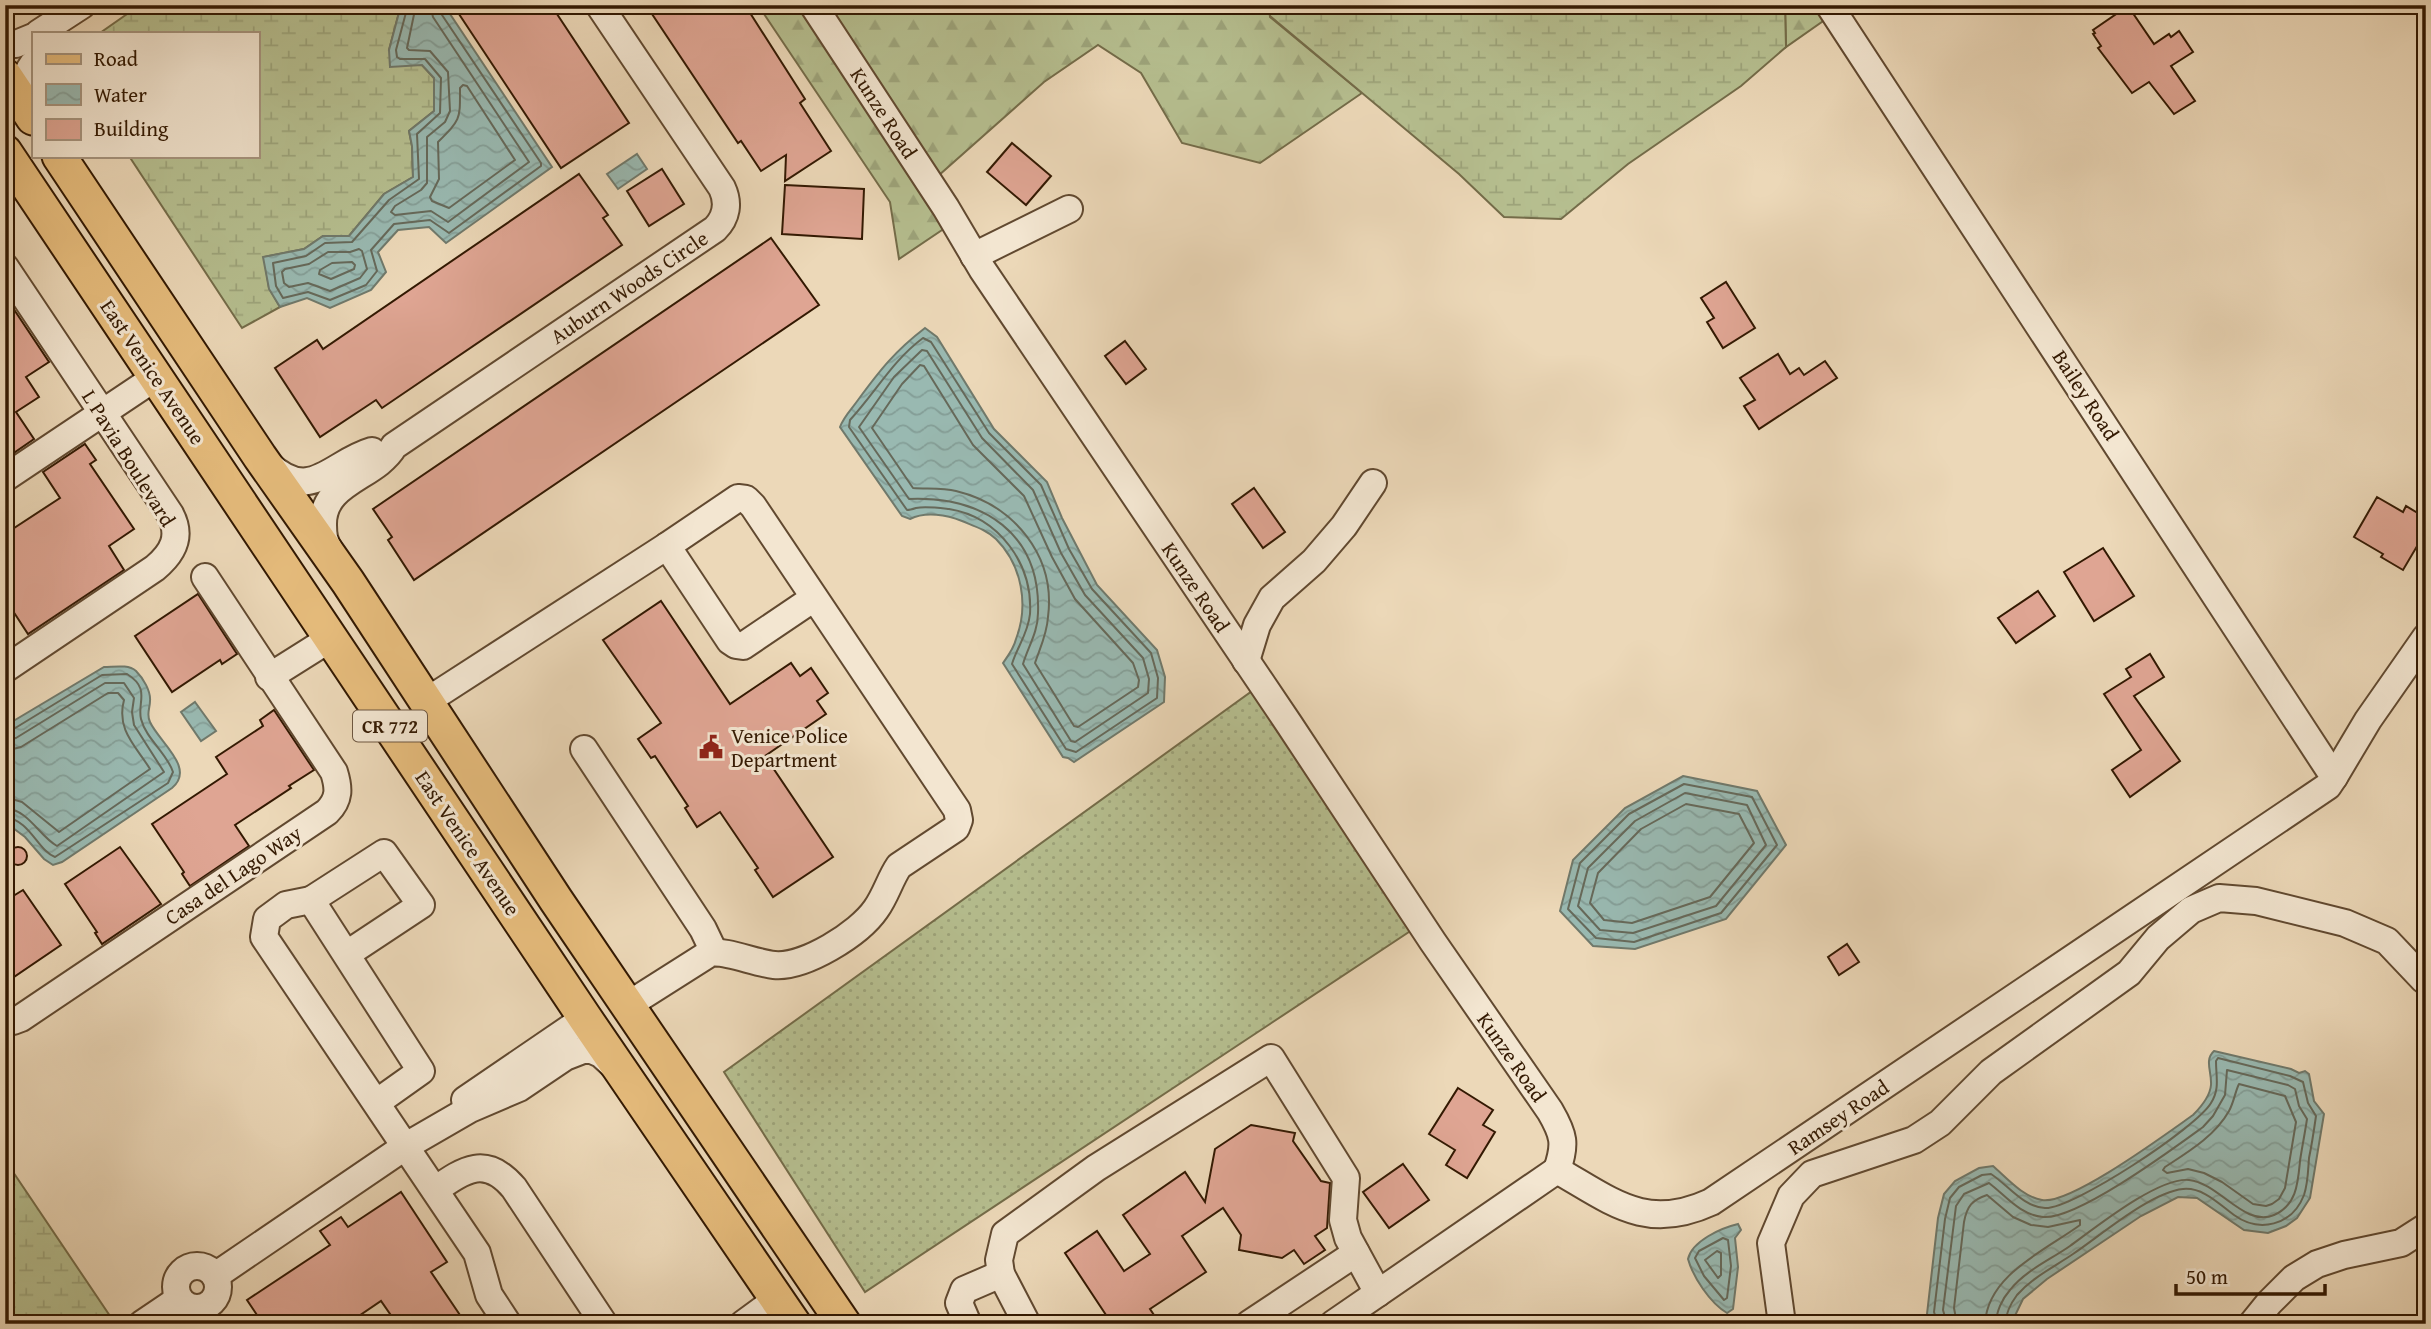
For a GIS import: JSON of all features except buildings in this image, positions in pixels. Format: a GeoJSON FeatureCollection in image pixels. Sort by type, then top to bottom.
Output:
{"type":"FeatureCollection","features":[{"type":"Feature","properties":{"kind":"main road"},"geometry":{"type":"LineString","coordinates":[[5,76],[31,115]]}},
{"type":"Feature","properties":{"kind":"main road","name":"East Venice Avenue"},"geometry":{"type":"LineString","coordinates":[[5,152],[585,1018],[786,1311]]}},
{"type":"Feature","properties":{"kind":"main road","name":"East Venice Avenue"},"geometry":{"type":"LineString","coordinates":[[60,158],[260,457],[348,582],[628,1005],[844,1324]]}},
{"type":"Feature","properties":{"kind":"main road"},"geometry":{"type":"LineString","coordinates":[[585,1018],[629,1040],[747,1212],[763,1232],[814,1280]]}},
{"type":"Feature","properties":{"kind":"street"},"geometry":{"type":"LineString","coordinates":[[41,32],[82,5]]}},
{"type":"Feature","properties":{"kind":"street"},"geometry":{"type":"LineString","coordinates":[[72,32],[92,5]]}},
{"type":"Feature","properties":{"kind":"street","name":"Auburn Woods Circle"},"geometry":{"type":"LineString","coordinates":[[348,582],[324,542],[325,507],[339,489],[385,457],[394,446],[715,229],[723,218],[726,200],[722,188],[599,5]]}},
{"type":"Feature","properties":{"kind":"street","name":"Kunze Road"},"geometry":{"type":"LineString","coordinates":[[813,5],[946,208],[974,256],[1433,942],[1555,1119],[1564,1151],[1557,1170]]}},
{"type":"Feature","properties":{"kind":"street","name":"Bailey Road"},"geometry":{"type":"LineString","coordinates":[[1829,5],[2331,781]]}},
{"type":"Feature","properties":{"kind":"street"},"geometry":{"type":"LineString","coordinates":[[5,44],[16,44],[32,37]]}},
{"type":"Feature","properties":{"kind":"street"},"geometry":{"type":"LineString","coordinates":[[31,115],[23,86],[32,65]]}},
{"type":"Feature","properties":{"kind":"street"},"geometry":{"type":"LineString","coordinates":[[974,256],[1069,209]]}},
{"type":"Feature","properties":{"kind":"street","name":"L Pavia Boulevard"},"geometry":{"type":"LineString","coordinates":[[5,267],[174,521],[176,538],[164,561],[155,568],[5,668]]}},
{"type":"Feature","properties":{"kind":"street"},"geometry":{"type":"LineString","coordinates":[[5,478],[156,377]]}},
{"type":"Feature","properties":{"kind":"street","name":"Auburn Woods Circle"},"geometry":{"type":"LineString","coordinates":[[260,457],[283,476],[309,483],[364,454],[394,446]]}},
{"type":"Feature","properties":{"kind":"street"},"geometry":{"type":"LineString","coordinates":[[1246,661],[1258,625],[1272,598],[1321,552],[1344,526],[1373,483]]}},
{"type":"Feature","properties":{"kind":"street"},"geometry":{"type":"LineString","coordinates":[[427,702],[738,498],[746,499],[957,810],[960,820],[956,828],[899,866],[888,891],[874,912],[864,923],[821,953],[780,966],[713,952],[628,1005]]}},
{"type":"Feature","properties":{"kind":"street"},"geometry":{"type":"LineString","coordinates":[[667,546],[730,641],[736,645],[743,646],[814,598]]}},
{"type":"Feature","properties":{"kind":"street","name":"Casa del Lago Way"},"geometry":{"type":"LineString","coordinates":[[5,1020],[21,1018],[334,805],[338,796],[338,783],[334,772],[205,577]]}},
{"type":"Feature","properties":{"kind":"street"},"geometry":{"type":"LineString","coordinates":[[2331,781],[2368,720],[2426,637]]}},
{"type":"Feature","properties":{"kind":"street"},"geometry":{"type":"LineString","coordinates":[[270,677],[331,638]]}},
{"type":"Feature","properties":{"kind":"street"},"geometry":{"type":"LineString","coordinates":[[584,750],[703,929],[713,952]]}},
{"type":"Feature","properties":{"kind":"street","name":"Ramsey Road"},"geometry":{"type":"LineString","coordinates":[[1557,1170],[1617,1204],[1640,1213],[1675,1215],[1711,1202],[2331,781]]}},
{"type":"Feature","properties":{"kind":"street"},"geometry":{"type":"LineString","coordinates":[[347,954],[421,905],[384,853],[311,900],[286,905],[267,919],[264,937],[477,1252],[489,1295],[508,1324]]}},
{"type":"Feature","properties":{"kind":"street"},"geometry":{"type":"LineString","coordinates":[[1782,1324],[1771,1243],[1791,1196],[1812,1174],[1914,1140],[1940,1123],[1991,1072],[2129,973],[2158,938],[2191,910],[2220,898],[2256,901],[2345,923],[2387,941],[2425,980]]}},
{"type":"Feature","properties":{"kind":"street"},"geometry":{"type":"LineString","coordinates":[[311,900],[421,1071],[376,1103]]}},
{"type":"Feature","properties":{"kind":"street"},"geometry":{"type":"LineString","coordinates":[[406,1146],[447,1112],[585,1018]]}},
{"type":"Feature","properties":{"kind":"street"},"geometry":{"type":"LineString","coordinates":[[215,1276],[406,1146],[470,1109],[510,1093],[573,1053],[583,1050],[601,1054],[629,1082]]}},
{"type":"Feature","properties":{"kind":"street"},"geometry":{"type":"LineString","coordinates":[[1027,1324],[1001,1274],[999,1260],[1005,1234],[1096,1168],[1271,1058],[1346,1178],[1343,1220],[1348,1238],[1378,1293]]}},
{"type":"Feature","properties":{"kind":"street"},"geometry":{"type":"LineString","coordinates":[[435,1190],[471,1168],[498,1172],[514,1188],[604,1324]]}},
{"type":"Feature","properties":{"kind":"street"},"geometry":{"type":"LineString","coordinates":[[1333,1324],[1557,1170]]}},
{"type":"Feature","properties":{"kind":"street"},"geometry":{"type":"LineString","coordinates":[[2252,1324],[2294,1278],[2317,1264],[2344,1255],[2401,1244],[2426,1227]]}},
{"type":"Feature","properties":{"kind":"street"},"geometry":{"type":"LineString","coordinates":[[1249,1324],[1356,1253]]}},
{"type":"Feature","properties":{"kind":"street"},"geometry":{"type":"LineString","coordinates":[[198,1266],[215,1276],[218,1290],[215,1315],[191,1308],[180,1299],[177,1280],[185,1270],[198,1266]]}},
{"type":"Feature","properties":{"kind":"street"},"geometry":{"type":"LineString","coordinates":[[968,1324],[959,1303],[964,1290],[1001,1274]]}},
{"type":"Feature","properties":{"kind":"street"},"geometry":{"type":"LineString","coordinates":[[142,1324],[180,1299]]}},
{"type":"Feature","properties":{"kind":"street"},"geometry":{"type":"LineString","coordinates":[[743,1324],[786,1311]]}},
{"type":"Feature","properties":{"kind":"green space"},"geometry":{"type":"Polygon","coordinates":[[[140,5],[401,5],[389,50],[422,65],[434,78],[434,111],[409,131],[413,177],[384,194],[349,236],[323,236],[304,249],[264,257],[269,288],[280,307],[242,328],[130,158],[259,158],[259,32],[101,32],[140,5]]]}},
{"type":"Feature","properties":{"kind":"green space"},"geometry":{"type":"Polygon","coordinates":[[[758,5],[1269,5],[1270,17],[1362,93],[1260,163],[1182,143],[1141,73],[1098,45],[1044,82],[920,192],[945,228],[899,259],[890,202],[758,5]]]}},
{"type":"Feature","properties":{"kind":"green space"},"geometry":{"type":"Polygon","coordinates":[[[1269,5],[1785,5],[1786,47],[1741,86],[1628,164],[1561,219],[1504,217],[1459,174],[1270,16],[1269,5]]]}},
{"type":"Feature","properties":{"kind":"green space"},"geometry":{"type":"Polygon","coordinates":[[[1785,5],[1846,5],[1786,47],[1785,5]]]}},
{"type":"Feature","properties":{"kind":"green space"},"geometry":{"type":"Polygon","coordinates":[[[1266,681],[1430,918],[865,1292],[724,1072],[1266,681]]]}},
{"type":"Feature","properties":{"kind":"green space"},"geometry":{"type":"Polygon","coordinates":[[[5,1160],[110,1316],[99,1324],[17,1324],[5,1306],[5,1160]]]}},
{"type":"Feature","properties":{"kind":"water"},"geometry":{"type":"Polygon","coordinates":[[[401,5],[444,5],[552,167],[446,243],[429,227],[398,230],[378,252],[386,272],[371,290],[330,308],[307,298],[280,307],[269,289],[263,257],[304,249],[323,236],[349,236],[384,194],[413,177],[409,131],[434,111],[434,78],[422,65],[390,67],[389,50],[401,5]]]}},
{"type":"Feature","properties":{"kind":"water"},"geometry":{"type":"Polygon","coordinates":[[[637,154],[647,169],[618,189],[607,174],[637,154]]]}},
{"type":"Feature","properties":{"kind":"water"},"geometry":{"type":"Polygon","coordinates":[[[925,328],[937,337],[994,429],[1047,482],[1062,518],[1097,585],[1157,650],[1165,677],[1164,702],[1074,762],[1063,757],[1003,663],[1015,642],[1022,613],[1021,586],[1005,549],[989,533],[956,519],[936,515],[910,519],[902,516],[840,427],[881,370],[925,328]]]}},
{"type":"Feature","properties":{"kind":"water"},"geometry":{"type":"Polygon","coordinates":[[[104,667],[129,667],[144,681],[150,697],[149,719],[178,764],[178,780],[172,788],[62,862],[53,865],[44,859],[25,837],[5,822],[5,726],[104,667]]]}},
{"type":"Feature","properties":{"kind":"water"},"geometry":{"type":"Polygon","coordinates":[[[195,702],[216,731],[201,741],[181,712],[195,702]]]}},
{"type":"Feature","properties":{"kind":"water"},"geometry":{"type":"Polygon","coordinates":[[[1683,776],[1757,791],[1786,845],[1726,919],[1635,949],[1593,946],[1560,911],[1573,860],[1625,808],[1683,776]]]}},
{"type":"Feature","properties":{"kind":"water"},"geometry":{"type":"Polygon","coordinates":[[[2214,1051],[2309,1074],[2314,1101],[2324,1114],[2310,1198],[2297,1218],[2268,1233],[2244,1230],[2197,1198],[2178,1197],[2141,1216],[2047,1279],[2023,1299],[2011,1324],[1932,1324],[1927,1314],[1938,1218],[1944,1194],[1955,1181],[1979,1168],[1993,1166],[2035,1198],[2055,1199],[2074,1192],[2141,1152],[2193,1115],[2209,1094],[2209,1058],[2214,1051]]]}},
{"type":"Feature","properties":{"kind":"water"},"geometry":{"type":"Polygon","coordinates":[[[1738,1224],[1741,1230],[1735,1238],[1738,1267],[1733,1309],[1727,1313],[1714,1303],[1703,1289],[1688,1259],[1701,1241],[1738,1224]]]}},
{"type":"Feature","properties":{"kind":"place","name":"Venice Police Department"},"geometry":{"type":"Point","coordinates":[711,747]}}]}
